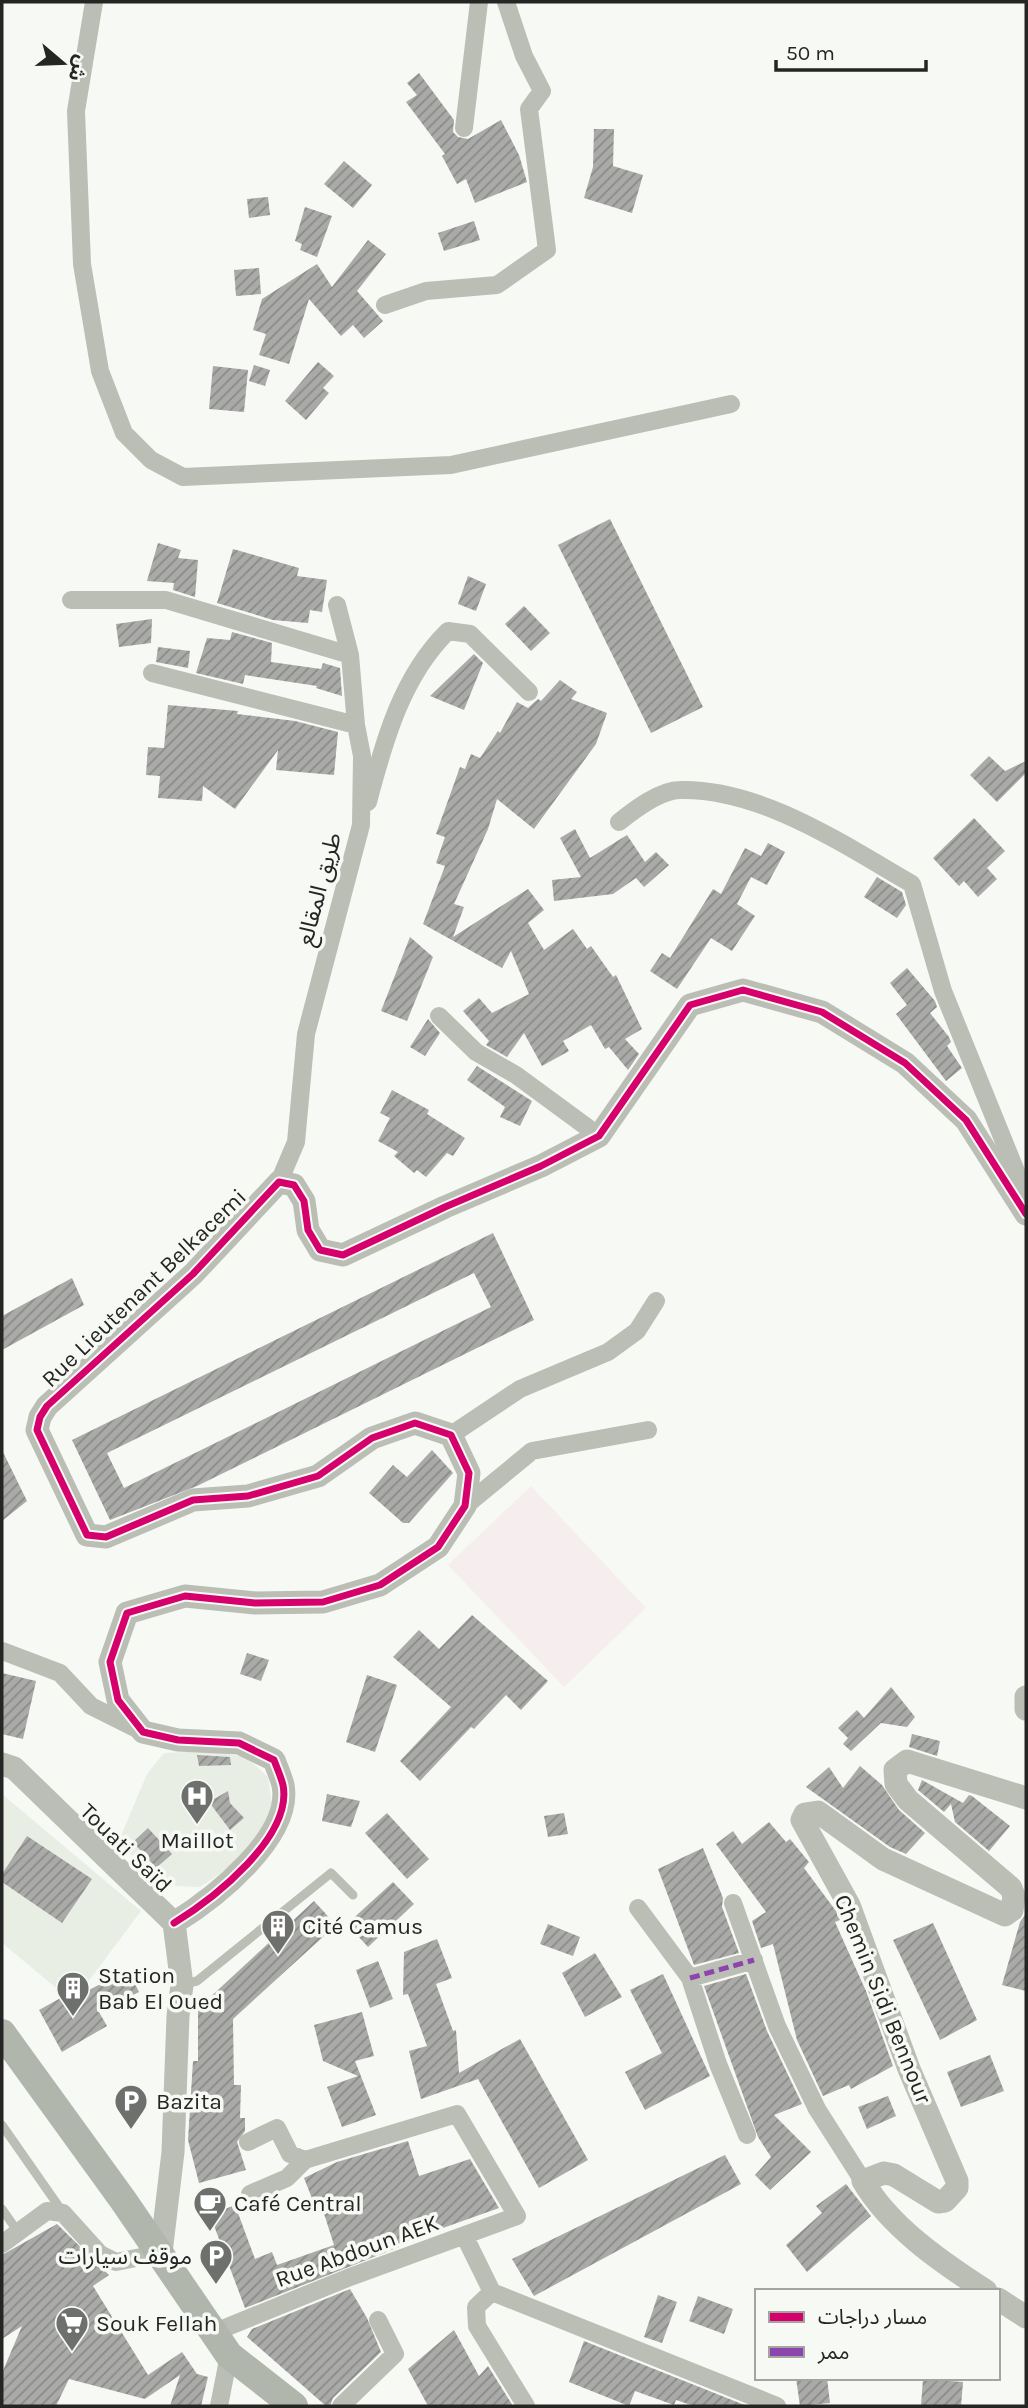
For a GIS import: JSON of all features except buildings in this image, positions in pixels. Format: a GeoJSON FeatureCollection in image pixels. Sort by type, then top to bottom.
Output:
{"type":"FeatureCollection","features":[{"type":"Feature","properties":{"kind":"main road"},"geometry":{"type":"LineString","coordinates":[[2,2033],[161,2253],[222,2344],[294,2406]]}},
{"type":"Feature","properties":{"kind":"street"},"geometry":{"type":"LineString","coordinates":[[94,2],[76,111],[82,264],[100,371],[124,433],[151,460],[184,477],[452,465],[731,404]]}},
{"type":"Feature","properties":{"kind":"street"},"geometry":{"type":"LineString","coordinates":[[464,128],[478,2]]}},
{"type":"Feature","properties":{"kind":"street"},"geometry":{"type":"LineString","coordinates":[[385,306],[426,291],[498,285],[547,250],[529,109],[542,91],[524,56],[506,2]]}},
{"type":"Feature","properties":{"kind":"street"},"geometry":{"type":"LineString","coordinates":[[71,600],[166,600],[350,655]]}},
{"type":"Feature","properties":{"kind":"street","name":"طريق المقالع"},"geometry":{"type":"LineString","coordinates":[[279,1182],[296,1142],[306,1034],[361,825],[362,755],[356,725],[350,655],[337,605]]}},
{"type":"Feature","properties":{"kind":"street"},"geometry":{"type":"LineString","coordinates":[[361,825],[390,722],[432,646],[448,631],[470,634],[529,692]]}},
{"type":"Feature","properties":{"kind":"street"},"geometry":{"type":"LineString","coordinates":[[152,673],[356,725]]}},
{"type":"Feature","properties":{"kind":"street"},"geometry":{"type":"LineString","coordinates":[[619,822],[638,807],[678,789],[733,796],[811,826],[912,884],[943,991],[1026,1196]]}},
{"type":"Feature","properties":{"kind":"street","name":"Rue Lieutenant Belkacemi"},"geometry":{"type":"LineString","coordinates":[[451,1435],[415,1423],[372,1438],[318,1476],[248,1496],[193,1500],[106,1537],[87,1535],[37,1430],[40,1417],[47,1406],[193,1274],[279,1182],[294,1185],[304,1201],[308,1230],[320,1250],[343,1255],[541,1166],[599,1136],[690,1005],[743,990],[822,1012],[905,1063],[966,1120],[1026,1214]]}},
{"type":"Feature","properties":{"kind":"street"},"geometry":{"type":"LineString","coordinates":[[439,1016],[476,1052],[516,1075],[599,1136]]}},
{"type":"Feature","properties":{"kind":"street"},"geometry":{"type":"LineString","coordinates":[[465,1506],[469,1473],[451,1435],[520,1389],[608,1352],[637,1331],[656,1301]]}},
{"type":"Feature","properties":{"kind":"street"},"geometry":{"type":"LineString","coordinates":[[143,1732],[118,1700],[110,1662],[127,1613],[185,1596],[255,1603],[323,1602],[380,1585],[438,1547],[465,1506],[532,1451],[648,1430]]}},
{"type":"Feature","properties":{"kind":"street"},"geometry":{"type":"LineString","coordinates":[[2,1651],[60,1673],[91,1706],[143,1732],[178,1740],[239,1743],[274,1760],[284,1787],[281,1811],[268,1840],[208,1902],[174,1923]]}},
{"type":"Feature","properties":{"kind":"street"},"geometry":{"type":"LineString","coordinates":[[1026,1697],[1026,1709]]}},
{"type":"Feature","properties":{"kind":"street","name":"Chemin Sidi Bennour"},"geometry":{"type":"LineString","coordinates":[[863,2181],[884,2173],[894,2175],[938,2202],[944,2201],[957,2188],[957,2181],[909,2070],[849,1906],[802,1820],[805,1814],[818,1812],[883,1859],[1005,1915],[1012,1910],[1014,1896],[1011,1888],[908,1800],[896,1784],[895,1770],[907,1761],[1026,1798]]}},
{"type":"Feature","properties":{"kind":"street","name":"Touati Saïd"},"geometry":{"type":"LineString","coordinates":[[2,1764],[14,1768],[174,1923],[183,1985],[177,2017],[173,2152],[161,2253]]}},
{"type":"Feature","properties":{"kind":"street"},"geometry":{"type":"LineString","coordinates":[[733,1903],[777,2026],[817,2109],[874,2200],[943,2263],[983,2289]]}},
{"type":"Feature","properties":{"kind":"street"},"geometry":{"type":"LineString","coordinates":[[638,1909],[690,1978],[718,2064],[747,2135]]}},
{"type":"Feature","properties":{"kind":"street"},"geometry":{"type":"LineString","coordinates":[[690,1978],[754,1960]]}},
{"type":"Feature","properties":{"kind":"street","name":"Rue Abdoun AEK"},"geometry":{"type":"LineString","coordinates":[[222,2344],[350,2277],[517,2216],[457,2114],[305,2160]]}},
{"type":"Feature","properties":{"kind":"street"},"geometry":{"type":"LineString","coordinates":[[248,2142],[277,2128],[290,2154],[305,2160],[287,2178],[250,2194]]}},
{"type":"Feature","properties":{"kind":"street"},"geometry":{"type":"LineString","coordinates":[[2,2244],[47,2211],[63,2213],[100,2254],[116,2262],[161,2253]]}},
{"type":"Feature","properties":{"kind":"street"},"geometry":{"type":"LineString","coordinates":[[465,2237],[492,2292],[777,2406]]}},
{"type":"Feature","properties":{"kind":"street"},"geometry":{"type":"LineString","coordinates":[[492,2292],[476,2307],[477,2326],[526,2406]]}},
{"type":"Feature","properties":{"kind":"street"},"geometry":{"type":"LineString","coordinates":[[1000,2300],[1026,2317]]}},
{"type":"Feature","properties":{"kind":"street"},"geometry":{"type":"LineString","coordinates":[[341,2406],[394,2354],[378,2320]]}},
{"type":"Feature","properties":{"kind":"street"},"geometry":{"type":"LineString","coordinates":[[219,2406],[222,2344]]}},
{"type":"Feature","properties":{"kind":"lane"},"geometry":{"type":"LineString","coordinates":[[183,1985],[197,1981],[331,1873],[353,1895]]}},
{"type":"Feature","properties":{"kind":"lane"},"geometry":{"type":"LineString","coordinates":[[2,2125],[63,2213]]}},
{"type":"Feature","properties":{"kind":"lane"},"geometry":{"type":"LineString","coordinates":[[2,2209],[18,2232]]}},
{"type":"Feature","properties":{"kind":"shaded area"},"geometry":{"type":"Polygon","coordinates":[[[531,1486],[646,1608],[564,1687],[448,1565],[531,1486]]]}},
{"type":"Feature","properties":{"kind":"shaded area","name":"Maillot"},"geometry":{"type":"Polygon","coordinates":[[[207,1751],[246,1757],[268,1777],[273,1814],[264,1837],[227,1869],[200,1887],[176,1886],[117,1845],[147,1774],[164,1753],[207,1751]]]}},
{"type":"Feature","properties":{"kind":"shaded area"},"geometry":{"type":"Polygon","coordinates":[[[2,1794],[141,1911],[73,2002],[2,1943],[2,1794]]]}},
{"type":"Feature","properties":{"kind":"marked path"},"geometry":{"type":"LineString","coordinates":[[690,1978],[754,1960]]}},
{"type":"Feature","properties":{"kind":"cycle path"},"geometry":{"type":"LineString","coordinates":[[174,1923],[209,1899],[247,1865],[263,1845],[276,1825],[283,1805],[283,1785],[274,1760],[239,1743],[178,1740],[143,1732],[118,1700],[110,1662],[127,1613],[185,1596],[255,1603],[323,1602],[380,1585],[438,1547],[465,1506],[469,1473],[451,1435],[415,1423],[372,1438],[318,1476],[248,1496],[193,1500],[106,1537],[87,1535],[37,1430],[40,1417],[47,1406],[193,1274],[279,1182],[294,1185],[304,1201],[308,1230],[320,1250],[343,1255],[541,1166],[599,1136],[690,1005],[743,990],[822,1012],[905,1063],[966,1120],[1026,1214]]}},
{"type":"Feature","properties":{"kind":"place","name":"Maillot"},"geometry":{"type":"Point","coordinates":[197,1826]}},
{"type":"Feature","properties":{"kind":"place","name":"Cité Camus"},"geometry":{"type":"Point","coordinates":[278,1956]}},
{"type":"Feature","properties":{"kind":"place","name":"Station Bab El Oued"},"geometry":{"type":"Point","coordinates":[73,2018]}},
{"type":"Feature","properties":{"kind":"place","name":"Bazita"},"geometry":{"type":"Point","coordinates":[131,2131]}},
{"type":"Feature","properties":{"kind":"place","name":"Café Central"},"geometry":{"type":"Point","coordinates":[210,2233]}},
{"type":"Feature","properties":{"kind":"place","name":"موقف سيارات"},"geometry":{"type":"Point","coordinates":[216,2286]}},
{"type":"Feature","properties":{"kind":"place","name":"Souk Fellah"},"geometry":{"type":"Point","coordinates":[72,2353]}}]}
